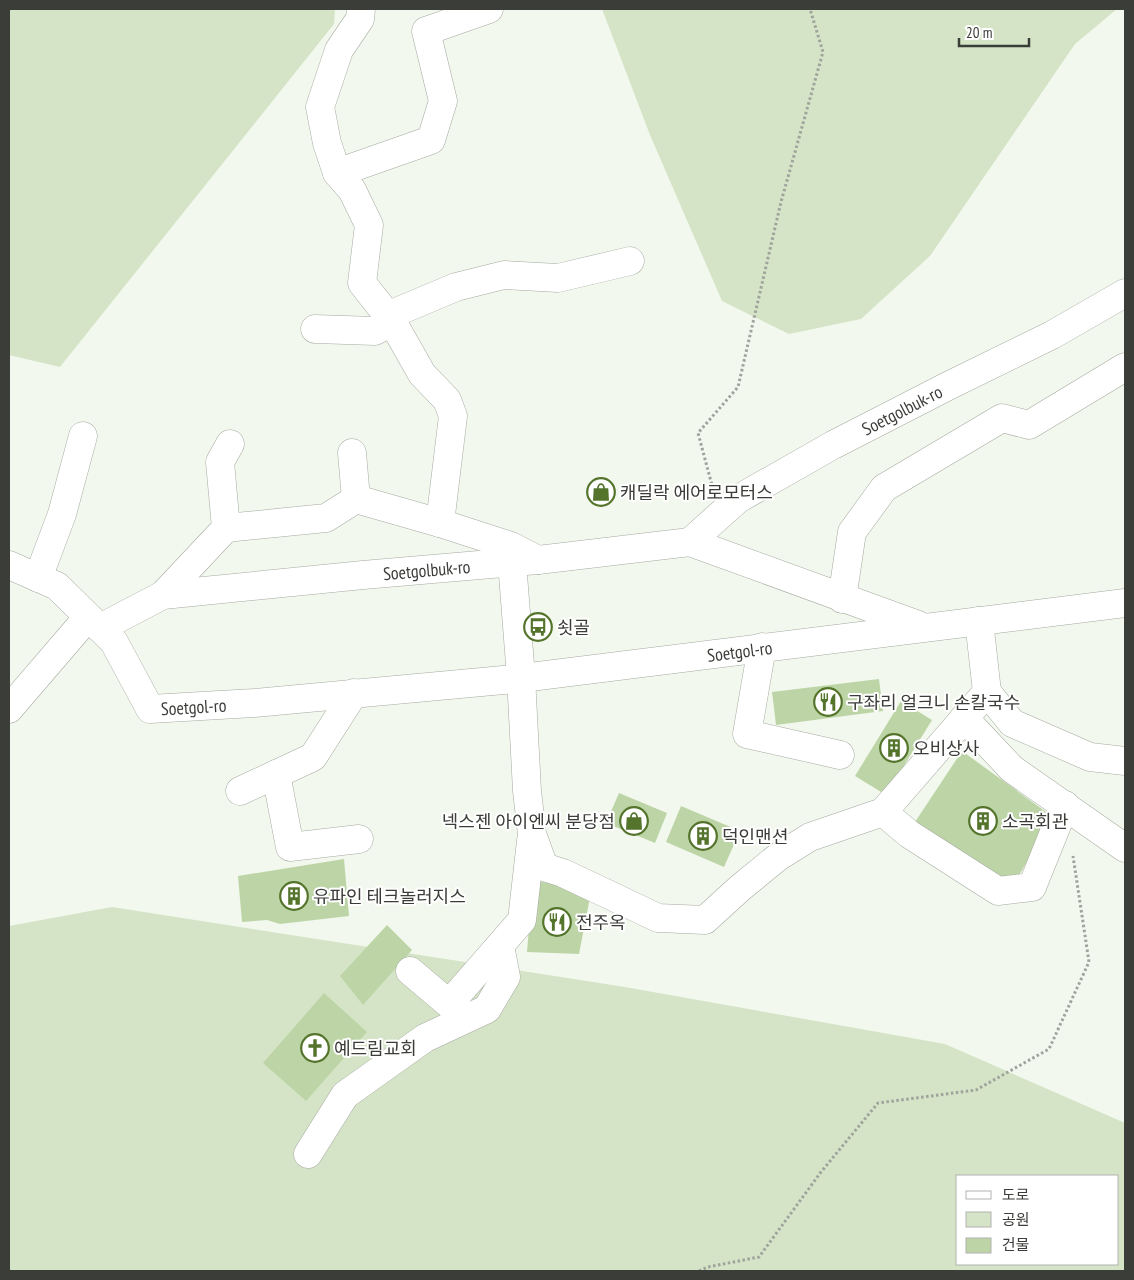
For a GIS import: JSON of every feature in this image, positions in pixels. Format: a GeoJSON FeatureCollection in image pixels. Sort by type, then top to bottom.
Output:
{"type":"FeatureCollection","features":[{"type":"Feature","properties":{"kind":"street"},"geometry":{"type":"LineString","coordinates":[[361,9],[360,19],[339,50],[320,107],[327,143],[337,173],[352,190],[369,225],[362,283],[390,318],[422,374],[447,400],[453,416],[440,523]]}},
{"type":"Feature","properties":{"kind":"street"},"geometry":{"type":"LineString","coordinates":[[337,173],[431,140],[444,101],[426,31],[489,9]]}},
{"type":"Feature","properties":{"kind":"street"},"geometry":{"type":"LineString","coordinates":[[315,329],[375,331],[390,318],[456,287],[504,275],[558,278],[630,261]]}},
{"type":"Feature","properties":{"kind":"street","name":"Soetgolbuk-ro"},"geometry":{"type":"LineString","coordinates":[[690,542],[738,499],[833,445],[1052,335],[1125,293]]}},
{"type":"Feature","properties":{"kind":"street"},"geometry":{"type":"LineString","coordinates":[[842,598],[852,532],[884,488],[1002,418],[1029,425],[1125,367]]}},
{"type":"Feature","properties":{"kind":"street"},"geometry":{"type":"LineString","coordinates":[[38,578],[62,514],[83,436]]}},
{"type":"Feature","properties":{"kind":"street"},"geometry":{"type":"LineString","coordinates":[[230,444],[220,462],[226,528],[326,518],[356,499],[511,546],[525,561],[521,677],[526,791],[532,834],[544,867],[563,873],[658,918],[705,920],[755,875],[810,836],[883,812],[987,692]]}},
{"type":"Feature","properties":{"kind":"street"},"geometry":{"type":"LineString","coordinates":[[352,453],[356,499]]}},
{"type":"Feature","properties":{"kind":"street","name":"Soetgolbuk-ro"},"geometry":{"type":"LineString","coordinates":[[163,595],[226,528]]}},
{"type":"Feature","properties":{"kind":"street","name":"Soetgolbuk-ro"},"geometry":{"type":"LineString","coordinates":[[94,623],[163,595],[525,561],[690,542],[924,627]]}},
{"type":"Feature","properties":{"kind":"street","name":"Soetgol-ro"},"geometry":{"type":"LineString","coordinates":[[9,565],[57,586],[114,642],[150,709],[254,703],[521,677],[1125,603]]}},
{"type":"Feature","properties":{"kind":"street"},"geometry":{"type":"LineString","coordinates":[[979,621],[987,692],[1012,723],[1090,757],[1125,761]]}},
{"type":"Feature","properties":{"kind":"street"},"geometry":{"type":"LineString","coordinates":[[9,709],[94,623]]}},
{"type":"Feature","properties":{"kind":"street"},"geometry":{"type":"LineString","coordinates":[[762,648],[747,734],[840,755]]}},
{"type":"Feature","properties":{"kind":"street"},"geometry":{"type":"LineString","coordinates":[[240,791],[313,756],[354,693]]}},
{"type":"Feature","properties":{"kind":"street"},"geometry":{"type":"LineString","coordinates":[[964,718],[1012,769],[1125,848]]}},
{"type":"Feature","properties":{"kind":"street"},"geometry":{"type":"LineString","coordinates":[[276,774],[290,847],[359,839]]}},
{"type":"Feature","properties":{"kind":"street"},"geometry":{"type":"LineString","coordinates":[[883,812],[909,834],[998,891],[1032,887],[1065,805]]}},
{"type":"Feature","properties":{"kind":"street"},"geometry":{"type":"LineString","coordinates":[[410,971],[449,1004],[522,920],[532,834]]}},
{"type":"Feature","properties":{"kind":"street"},"geometry":{"type":"LineString","coordinates":[[308,1154],[345,1095],[425,1038],[487,1009],[506,977],[500,946]]}},
{"type":"Feature","properties":{"kind":"path"},"geometry":{"type":"LineString","coordinates":[[720,515],[698,433],[738,387],[781,202],[823,52],[810,9]]}},
{"type":"Feature","properties":{"kind":"path"},"geometry":{"type":"LineString","coordinates":[[699,1271],[708,1267],[759,1257],[821,1172],[878,1103],[976,1090],[1049,1049],[1089,962],[1072,854]]}},
{"type":"Feature","properties":{"kind":"green space"},"geometry":{"type":"Polygon","coordinates":[[[9,9],[335,9],[334,24],[60,367],[9,355],[9,9]]]}},
{"type":"Feature","properties":{"kind":"green space"},"geometry":{"type":"Polygon","coordinates":[[[602,9],[1117,9],[1075,44],[930,256],[861,319],[789,334],[722,301],[650,135],[602,9]]]}},
{"type":"Feature","properties":{"kind":"green space"},"geometry":{"type":"Polygon","coordinates":[[[112,907],[625,987],[945,1044],[1125,1123],[1125,1271],[9,1271],[9,926],[112,907]]]}},
{"type":"Feature","properties":{"kind":"building","name":"구좌리 얼크니 손칼국수"},"geometry":{"type":"Polygon","coordinates":[[[879,679],[883,711],[776,725],[772,692],[879,679]]]}},
{"type":"Feature","properties":{"kind":"building","name":"오비상사"},"geometry":{"type":"Polygon","coordinates":[[[901,701],[932,720],[886,795],[855,776],[901,701]]]}},
{"type":"Feature","properties":{"kind":"building","name":"소곡회관"},"geometry":{"type":"Polygon","coordinates":[[[962,751],[1053,817],[1011,889],[913,825],[962,751]]]}},
{"type":"Feature","properties":{"kind":"building"},"geometry":{"type":"Polygon","coordinates":[[[619,793],[667,813],[655,843],[606,823],[619,793]]]}},
{"type":"Feature","properties":{"kind":"building","name":"덕인맨션"},"geometry":{"type":"Polygon","coordinates":[[[681,806],[740,831],[724,867],[666,842],[681,806]]]}},
{"type":"Feature","properties":{"kind":"building","name":"유파인 테크놀러지스"},"geometry":{"type":"Polygon","coordinates":[[[344,859],[349,916],[280,924],[267,920],[242,922],[238,876],[344,859]]]}},
{"type":"Feature","properties":{"kind":"building","name":"전주옥"},"geometry":{"type":"Polygon","coordinates":[[[533,880],[591,892],[579,954],[527,952],[533,880]]]}},
{"type":"Feature","properties":{"kind":"building"},"geometry":{"type":"Polygon","coordinates":[[[387,925],[412,950],[363,1005],[340,976],[387,925]]]}},
{"type":"Feature","properties":{"kind":"building","name":"예드림교회"},"geometry":{"type":"Polygon","coordinates":[[[324,993],[367,1032],[306,1101],[263,1063],[324,993]]]}},
{"type":"Feature","properties":{"kind":"place","name":"캐딜락 에어로모터스"},"geometry":{"type":"Point","coordinates":[601,492]}},
{"type":"Feature","properties":{"kind":"place","name":"쇳골"},"geometry":{"type":"Point","coordinates":[538,627]}},
{"type":"Feature","properties":{"kind":"place","name":"구좌리 얼크니 손칼국수"},"geometry":{"type":"Point","coordinates":[828,702]}},
{"type":"Feature","properties":{"kind":"place","name":"오비상사"},"geometry":{"type":"Point","coordinates":[894,748]}},
{"type":"Feature","properties":{"kind":"place","name":"넥스젠 아이엔씨 분당점"},"geometry":{"type":"Point","coordinates":[634,821]}},
{"type":"Feature","properties":{"kind":"place","name":"소곡회관"},"geometry":{"type":"Point","coordinates":[983,821]}},
{"type":"Feature","properties":{"kind":"place","name":"덕인맨션"},"geometry":{"type":"Point","coordinates":[703,836]}},
{"type":"Feature","properties":{"kind":"place","name":"유파인 테크놀러지스"},"geometry":{"type":"Point","coordinates":[294,896]}},
{"type":"Feature","properties":{"kind":"place","name":"전주옥"},"geometry":{"type":"Point","coordinates":[557,922]}},
{"type":"Feature","properties":{"kind":"place","name":"예드림교회"},"geometry":{"type":"Point","coordinates":[315,1048]}}]}
